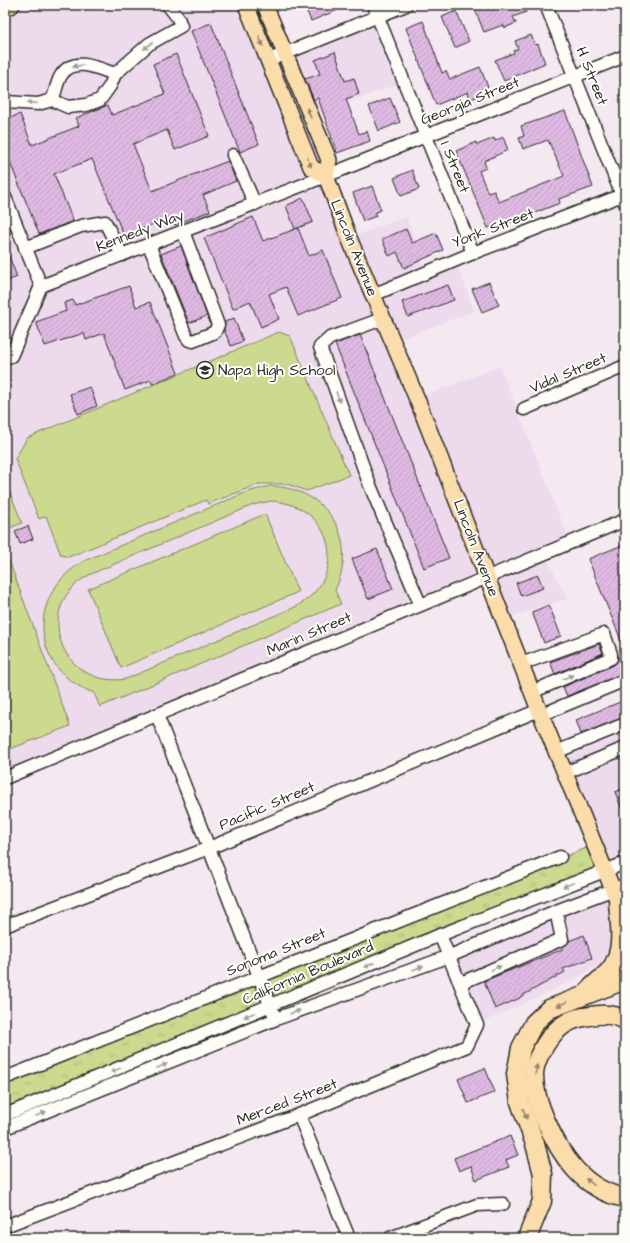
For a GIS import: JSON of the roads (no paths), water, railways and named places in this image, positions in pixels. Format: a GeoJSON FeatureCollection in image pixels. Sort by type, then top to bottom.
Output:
{"type":"FeatureCollection","features":[{"type":"Feature","properties":{"kind":"highway"},"geometry":{"type":"LineString","coordinates":[[585,994],[594,983],[610,970],[617,955],[621,936],[618,892]]}},
{"type":"Feature","properties":{"kind":"highway"},"geometry":{"type":"LineString","coordinates":[[527,1238],[542,1201],[543,1174],[535,1144],[520,1102],[516,1074],[521,1048],[534,1023],[549,1009],[625,980]]}},
{"type":"Feature","properties":{"kind":"highway"},"geometry":{"type":"LineString","coordinates":[[625,1020],[620,1017],[596,1014],[573,1019],[555,1031],[540,1051],[534,1073],[536,1096],[554,1141],[570,1166],[592,1185],[617,1197],[625,1198]]}},
{"type":"Feature","properties":{"kind":"main road"},"geometry":{"type":"LineString","coordinates":[[5,8],[12,5]]}},
{"type":"Feature","properties":{"kind":"main road"},"geometry":{"type":"LineString","coordinates":[[246,5],[311,167],[326,176]]}},
{"type":"Feature","properties":{"kind":"main road","name":"Lincoln Avenue"},"geometry":{"type":"LineString","coordinates":[[265,5],[329,160],[326,176],[349,238],[417,399],[604,871],[618,892],[625,920]]}},
{"type":"Feature","properties":{"kind":"street"},"geometry":{"type":"LineString","coordinates":[[5,102],[38,104],[52,100],[68,107],[86,105],[100,100],[110,86],[115,74],[149,44],[181,26],[178,18],[168,5]]}},
{"type":"Feature","properties":{"kind":"street","name":"I Street"},"geometry":{"type":"LineString","coordinates":[[373,5],[473,253]]}},
{"type":"Feature","properties":{"kind":"street"},"geometry":{"type":"LineString","coordinates":[[269,60],[406,5]]}},
{"type":"Feature","properties":{"kind":"street","name":"H Street"},"geometry":{"type":"LineString","coordinates":[[546,5],[624,197]]}},
{"type":"Feature","properties":{"kind":"street","name":"Georgia Street"},"geometry":{"type":"LineString","coordinates":[[326,176],[625,56]]}},
{"type":"Feature","properties":{"kind":"street"},"geometry":{"type":"LineString","coordinates":[[52,100],[62,74],[73,66],[86,64],[115,74]]}},
{"type":"Feature","properties":{"kind":"street"},"geometry":{"type":"LineString","coordinates":[[233,155],[243,181],[255,204]]}},
{"type":"Feature","properties":{"kind":"street","name":"Kennedy Way"},"geometry":{"type":"LineString","coordinates":[[41,286],[326,176]]}},
{"type":"Feature","properties":{"kind":"street"},"geometry":{"type":"LineString","coordinates":[[5,197],[41,286],[11,356],[5,358]]}},
{"type":"Feature","properties":{"kind":"street","name":"York Street"},"geometry":{"type":"LineString","coordinates":[[373,295],[473,253],[624,197]]}},
{"type":"Feature","properties":{"kind":"street"},"geometry":{"type":"LineString","coordinates":[[25,248],[81,226],[105,222],[122,255]]}},
{"type":"Feature","properties":{"kind":"street"},"geometry":{"type":"LineString","coordinates":[[149,245],[186,336],[189,340],[193,341],[215,332],[218,325],[183,231]]}},
{"type":"Feature","properties":{"kind":"street"},"geometry":{"type":"LineString","coordinates":[[382,319],[330,338],[320,347],[369,483],[420,604]]}},
{"type":"Feature","properties":{"kind":"street","name":"Vidal Street"},"geometry":{"type":"LineString","coordinates":[[524,408],[625,366]]}},
{"type":"Feature","properties":{"kind":"street","name":"Marin Street"},"geometry":{"type":"LineString","coordinates":[[5,778],[157,716],[486,576],[625,520]]}},
{"type":"Feature","properties":{"kind":"street"},"geometry":{"type":"LineString","coordinates":[[521,664],[604,634],[611,658],[532,692]]}},
{"type":"Feature","properties":{"kind":"street","name":"Pacific Street"},"geometry":{"type":"LineString","coordinates":[[5,926],[209,848],[540,712],[625,680]]}},
{"type":"Feature","properties":{"kind":"street"},"geometry":{"type":"LineString","coordinates":[[157,716],[276,1019]]}},
{"type":"Feature","properties":{"kind":"street"},"geometry":{"type":"LineString","coordinates":[[556,752],[625,724]]}},
{"type":"Feature","properties":{"kind":"street"},"geometry":{"type":"LineString","coordinates":[[565,773],[625,748]]}},
{"type":"Feature","properties":{"kind":"street","name":"Sonoma Street"},"geometry":{"type":"LineString","coordinates":[[5,1078],[560,857]]}},
{"type":"Feature","properties":{"kind":"street","name":"California Boulevard"},"geometry":{"type":"LineString","coordinates":[[5,1115],[440,935],[625,863]]}},
{"type":"Feature","properties":{"kind":"street","name":"California Boulevard"},"geometry":{"type":"LineString","coordinates":[[5,1128],[276,1019],[450,956],[556,911],[618,892]]}},
{"type":"Feature","properties":{"kind":"street"},"geometry":{"type":"LineString","coordinates":[[461,983],[562,939],[556,911]]}},
{"type":"Feature","properties":{"kind":"street","name":"Merced Street"},"geometry":{"type":"LineString","coordinates":[[5,1226],[299,1115],[467,1046],[477,1025],[450,956],[440,935]]}},
{"type":"Feature","properties":{"kind":"street"},"geometry":{"type":"LineString","coordinates":[[299,1115],[349,1238]]}},
{"type":"Feature","properties":{"kind":"street"},"geometry":{"type":"LineString","coordinates":[[390,1238],[477,1205],[503,1204]]}},
{"type":"Feature","properties":{"kind":"place","name":"Napa High School"},"geometry":{"type":"Point","coordinates":[205,370]}}]}
